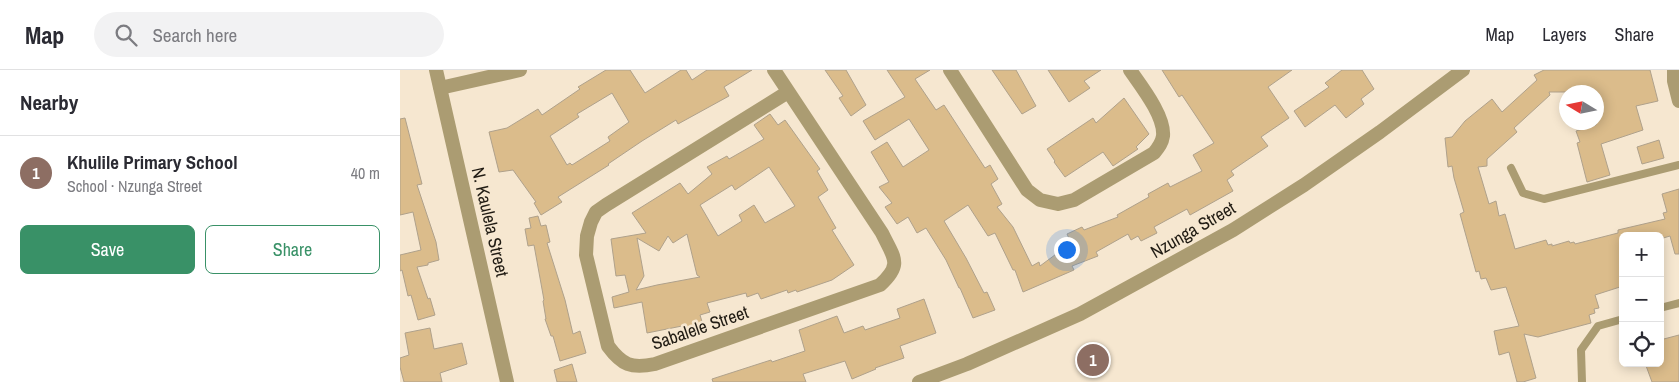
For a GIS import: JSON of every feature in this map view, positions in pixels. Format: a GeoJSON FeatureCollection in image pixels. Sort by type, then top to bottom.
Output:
{"type":"FeatureCollection","features":[{"type":"Feature","properties":{"kind":"street","name":"N. Kaulela Street"},"geometry":{"type":"LineString","coordinates":[[436,70],[507,382]]}},
{"type":"Feature","properties":{"kind":"street"},"geometry":{"type":"LineString","coordinates":[[440,88],[520,70]]}},
{"type":"Feature","properties":{"kind":"street","name":"Sabalele Street"},"geometry":{"type":"LineString","coordinates":[[774,70],[882,233],[895,265],[891,275],[880,286],[655,364],[641,367],[625,364],[617,358],[608,346],[605,337],[586,255],[590,222],[596,212],[606,205],[788,92]]}},
{"type":"Feature","properties":{"kind":"street"},"geometry":{"type":"LineString","coordinates":[[950,70],[1027,190],[1040,200],[1058,204],[1074,200],[1154,153],[1161,145],[1162,126],[1154,106],[1130,70]]}},
{"type":"Feature","properties":{"kind":"street","name":"Nzunga Street"},"geometry":{"type":"LineString","coordinates":[[919,382],[967,364],[1080,314],[1233,230],[1350,153],[1462,70]]}},
{"type":"Feature","properties":{"kind":"street"},"geometry":{"type":"LineString","coordinates":[[1674,70],[1674,81],[1679,101]]}},
{"type":"Feature","properties":{"kind":"lane"},"geometry":{"type":"LineString","coordinates":[[1510,168],[1523,193],[1544,199],[1679,165]]}},
{"type":"Feature","properties":{"kind":"lane"},"geometry":{"type":"LineString","coordinates":[[1664,307],[1679,303]]}},
{"type":"Feature","properties":{"kind":"lane"},"geometry":{"type":"LineString","coordinates":[[1582,382],[1581,350],[1598,326],[1619,320]]}},
{"type":"Feature","properties":{"kind":"building"},"geometry":{"type":"Polygon","coordinates":[[[606,70],[630,70],[645,93],[681,70],[686,70],[692,80],[707,70],[752,70],[724,87],[729,96],[678,124],[676,120],[642,141],[609,165],[558,197],[562,202],[541,215],[534,203],[536,202],[513,170],[499,172],[489,132],[507,128],[538,109],[542,115],[580,89],[578,87],[606,70]],[[612,93],[577,114],[579,117],[550,136],[567,165],[570,163],[572,165],[610,141],[608,137],[629,122],[612,93]]]}},
{"type":"Feature","properties":{"kind":"building"},"geometry":{"type":"Polygon","coordinates":[[[825,70],[846,70],[866,105],[851,116],[839,98],[843,96],[825,70]]]}},
{"type":"Feature","properties":{"kind":"building"},"geometry":{"type":"Polygon","coordinates":[[[887,70],[930,70],[915,79],[936,110],[944,105],[985,168],[990,165],[998,179],[991,184],[1002,204],[997,207],[1013,227],[1032,266],[1039,262],[1040,266],[1071,243],[1067,234],[1082,227],[1084,230],[1118,217],[1117,215],[1149,197],[1148,194],[1168,183],[1170,187],[1202,171],[1193,155],[1214,143],[1182,95],[1179,97],[1162,70],[1292,70],[1268,87],[1289,118],[1261,137],[1268,146],[1231,171],[1234,175],[1227,180],[1233,191],[1190,215],[1187,209],[1154,227],[1157,233],[1141,241],[1138,236],[1131,240],[1128,234],[1096,252],[1098,256],[1072,266],[1074,270],[1023,292],[1015,270],[1013,270],[995,233],[988,236],[968,205],[944,221],[984,293],[987,292],[995,310],[973,318],[946,260],[926,228],[917,233],[908,217],[897,224],[885,207],[892,203],[879,187],[889,182],[871,152],[887,142],[903,167],[929,150],[909,119],[875,140],[863,121],[905,97],[887,70]]]}},
{"type":"Feature","properties":{"kind":"building"},"geometry":{"type":"Polygon","coordinates":[[[992,70],[1016,70],[1036,106],[1022,114],[992,70]]]}},
{"type":"Feature","properties":{"kind":"building"},"geometry":{"type":"Polygon","coordinates":[[[1048,70],[1101,70],[1084,81],[1090,88],[1069,102],[1048,70]]]}},
{"type":"Feature","properties":{"kind":"building"},"geometry":{"type":"Polygon","coordinates":[[[1342,70],[1362,70],[1374,89],[1361,99],[1364,104],[1346,118],[1335,105],[1305,127],[1294,111],[1329,87],[1325,83],[1342,70]]]}},
{"type":"Feature","properties":{"kind":"building"},"geometry":{"type":"Polygon","coordinates":[[[1544,70],[1650,70],[1658,101],[1636,106],[1643,130],[1601,144],[1610,175],[1587,182],[1577,143],[1580,142],[1576,131],[1604,130],[1604,85],[1559,85],[1559,92],[1549,92],[1550,95],[1514,128],[1517,132],[1487,159],[1487,166],[1478,167],[1489,204],[1496,201],[1499,216],[1505,214],[1515,249],[1546,240],[1548,245],[1552,244],[1552,246],[1569,241],[1575,244],[1618,233],[1618,230],[1665,219],[1663,213],[1667,212],[1662,194],[1679,189],[1679,254],[1675,254],[1670,236],[1664,238],[1664,232],[1619,232],[1619,287],[1595,295],[1599,308],[1594,309],[1595,313],[1589,315],[1591,323],[1538,337],[1524,334],[1536,378],[1517,382],[1509,352],[1499,355],[1494,331],[1519,326],[1506,287],[1491,290],[1486,278],[1481,279],[1479,271],[1476,272],[1460,214],[1464,212],[1452,166],[1448,167],[1445,138],[1452,137],[1465,121],[1492,99],[1502,112],[1537,80],[1534,75],[1544,70]]]}},
{"type":"Feature","properties":{"kind":"building"},"geometry":{"type":"Polygon","coordinates":[[[1124,98],[1149,134],[1136,147],[1138,149],[1113,166],[1103,152],[1065,177],[1047,149],[1093,118],[1096,123],[1124,98]]]}},
{"type":"Feature","properties":{"kind":"building"},"geometry":{"type":"Polygon","coordinates":[[[770,114],[778,125],[785,120],[820,169],[817,171],[828,190],[818,197],[836,228],[832,230],[854,265],[832,280],[797,292],[796,290],[788,293],[787,290],[761,299],[758,293],[747,297],[746,293],[707,303],[710,312],[700,315],[703,325],[683,329],[682,326],[647,333],[642,302],[614,308],[612,297],[629,292],[625,275],[616,276],[611,239],[646,233],[632,213],[680,183],[688,194],[712,174],[707,167],[727,156],[729,159],[764,139],[754,125],[770,114]],[[769,167],[735,190],[732,185],[700,205],[718,236],[742,221],[739,215],[754,205],[765,223],[795,206],[769,167]],[[687,234],[673,243],[668,236],[659,251],[637,238],[644,276],[636,290],[700,277],[697,275],[687,234]]]}},
{"type":"Feature","properties":{"kind":"building"},"geometry":{"type":"Polygon","coordinates":[[[405,118],[422,184],[417,185],[436,242],[439,260],[417,267],[435,315],[418,320],[411,295],[408,296],[402,270],[400,271],[400,255],[421,250],[413,212],[400,215],[400,119],[405,118]]]}},
{"type":"Feature","properties":{"kind":"building"},"geometry":{"type":"Polygon","coordinates":[[[1659,140],[1664,158],[1642,164],[1637,147],[1659,140]]]}},
{"type":"Feature","properties":{"kind":"building"},"geometry":{"type":"Polygon","coordinates":[[[538,216],[541,226],[546,225],[550,242],[547,243],[565,300],[573,334],[580,331],[586,353],[560,361],[553,336],[551,336],[545,319],[544,300],[534,245],[528,246],[525,229],[531,228],[529,218],[538,216]]]}},
{"type":"Feature","properties":{"kind":"building"},"geometry":{"type":"Polygon","coordinates":[[[924,299],[936,333],[900,346],[904,358],[875,368],[852,379],[845,361],[803,374],[806,382],[713,382],[712,379],[805,351],[799,330],[837,316],[844,333],[863,326],[865,330],[900,318],[897,309],[924,299]]]}},
{"type":"Feature","properties":{"kind":"building"},"geometry":{"type":"Polygon","coordinates":[[[430,328],[434,349],[462,343],[467,364],[440,373],[442,382],[404,382],[400,358],[409,355],[405,333],[430,328]]]}},
{"type":"Feature","properties":{"kind":"building"},"geometry":{"type":"Polygon","coordinates":[[[1679,335],[1679,382],[1652,382],[1646,367],[1664,367],[1664,339],[1679,335]]]}},
{"type":"Feature","properties":{"kind":"building"},"geometry":{"type":"Polygon","coordinates":[[[572,364],[577,382],[557,382],[554,370],[572,364]]]}},
{"type":"Feature","properties":{"kind":"place","name":"Khulile Primary School"},"geometry":{"type":"Point","coordinates":[1093,360]}}]}
